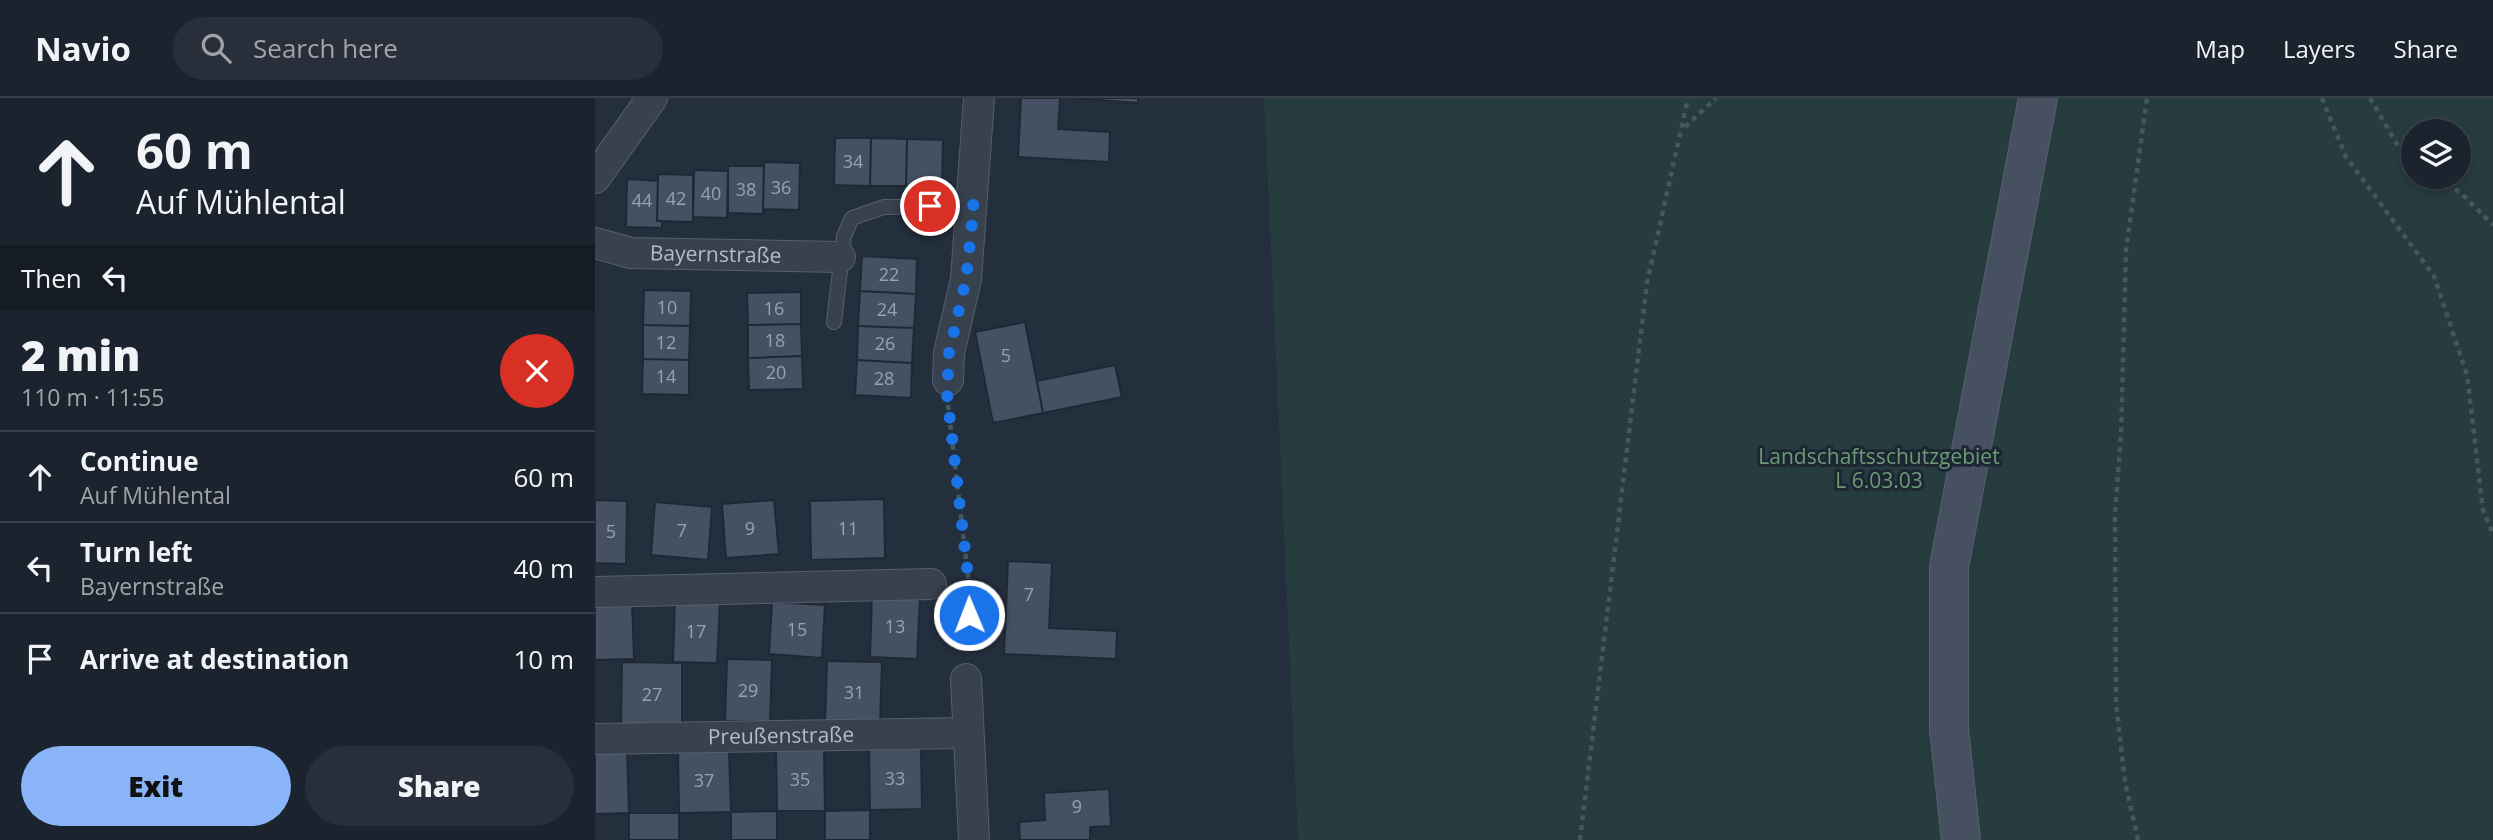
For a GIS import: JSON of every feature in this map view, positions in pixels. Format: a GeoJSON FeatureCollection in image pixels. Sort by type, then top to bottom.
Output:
{"type":"FeatureCollection","features":[{"type":"Feature","properties":{"kind":"main road"},"geometry":{"type":"LineString","coordinates":[[1961,840],[1949,729],[1949,567],[2038,98]]}},
{"type":"Feature","properties":{"kind":"street"},"geometry":{"type":"LineString","coordinates":[[595,178],[652,98]]}},
{"type":"Feature","properties":{"kind":"street"},"geometry":{"type":"LineString","coordinates":[[948,380],[949,353],[966,279],[974,205],[979,98]]}},
{"type":"Feature","properties":{"kind":"street","name":"Bayernstraße"},"geometry":{"type":"LineString","coordinates":[[595,243],[631,253],[840,257]]}},
{"type":"Feature","properties":{"kind":"street"},"geometry":{"type":"LineString","coordinates":[[595,592],[931,584]]}},
{"type":"Feature","properties":{"kind":"street"},"geometry":{"type":"LineString","coordinates":[[966,679],[966,733],[974,840]]}},
{"type":"Feature","properties":{"kind":"street","name":"Preußenstraße"},"geometry":{"type":"LineString","coordinates":[[595,739],[966,733]]}},
{"type":"Feature","properties":{"kind":"lane"},"geometry":{"type":"LineString","coordinates":[[834,322],[840,257],[844,236],[852,218],[864,211],[884,207],[974,205]]}},
{"type":"Feature","properties":{"kind":"path"},"geometry":{"type":"LineString","coordinates":[[1580,840],[1647,283],[1689,98]]}},
{"type":"Feature","properties":{"kind":"path"},"geometry":{"type":"LineString","coordinates":[[1684,128],[1716,98]]}},
{"type":"Feature","properties":{"kind":"path"},"geometry":{"type":"LineString","coordinates":[[2139,840],[2125,782],[2116,703],[2115,513],[2121,435],[2126,250],[2147,98]]}},
{"type":"Feature","properties":{"kind":"path"},"geometry":{"type":"LineString","coordinates":[[2322,98],[2346,156],[2434,276],[2467,375],[2483,510],[2493,534]]}},
{"type":"Feature","properties":{"kind":"path"},"geometry":{"type":"LineString","coordinates":[[2370,98],[2401,148]]}},
{"type":"Feature","properties":{"kind":"path"},"geometry":{"type":"LineString","coordinates":[[2455,189],[2493,225]]}},
{"type":"Feature","properties":{"kind":"path"},"geometry":{"type":"LineString","coordinates":[[948,380],[970,594],[966,679]]}},
{"type":"Feature","properties":{"kind":"green space","name":"Landschaftsschutzgebiet L 6.03.03"},"geometry":{"type":"Polygon","coordinates":[[[1264,98],[2493,98],[2493,840],[1298,840],[1264,98]]]}},
{"type":"Feature","properties":{"kind":"building"},"geometry":{"type":"Polygon","coordinates":[[[1021,98],[1060,98],[1058,129],[1110,132],[1109,162],[1018,157],[1021,98]]]}},
{"type":"Feature","properties":{"kind":"building"},"geometry":{"type":"Polygon","coordinates":[[[1072,98],[1138,98],[1138,103],[1072,98]]]}},
{"type":"Feature","properties":{"kind":"building"},"geometry":{"type":"Polygon","coordinates":[[[835,138],[871,138],[870,186],[834,185],[835,138]]]}},
{"type":"Feature","properties":{"kind":"building"},"geometry":{"type":"Polygon","coordinates":[[[871,138],[907,139],[906,186],[870,186],[871,138]]]}},
{"type":"Feature","properties":{"kind":"building"},"geometry":{"type":"Polygon","coordinates":[[[907,139],[943,140],[942,187],[906,186],[907,139]]]}},
{"type":"Feature","properties":{"kind":"building"},"geometry":{"type":"Polygon","coordinates":[[[764,162],[800,163],[799,210],[763,209],[764,162]]]}},
{"type":"Feature","properties":{"kind":"building"},"geometry":{"type":"Polygon","coordinates":[[[728,166],[764,166],[763,214],[728,213],[728,166]]]}},
{"type":"Feature","properties":{"kind":"building"},"geometry":{"type":"Polygon","coordinates":[[[694,170],[728,171],[727,218],[693,217],[694,170]]]}},
{"type":"Feature","properties":{"kind":"building"},"geometry":{"type":"Polygon","coordinates":[[[658,174],[693,175],[693,222],[657,221],[658,174]]]}},
{"type":"Feature","properties":{"kind":"building"},"geometry":{"type":"Polygon","coordinates":[[[627,179],[658,181],[657,221],[662,221],[662,228],[626,227],[627,179]]]}},
{"type":"Feature","properties":{"kind":"building"},"geometry":{"type":"Polygon","coordinates":[[[862,256],[917,259],[916,294],[860,291],[862,256]]]}},
{"type":"Feature","properties":{"kind":"building"},"geometry":{"type":"Polygon","coordinates":[[[644,290],[691,291],[690,326],[643,325],[644,290]]]}},
{"type":"Feature","properties":{"kind":"building"},"geometry":{"type":"Polygon","coordinates":[[[860,291],[916,294],[914,328],[858,326],[860,291]]]}},
{"type":"Feature","properties":{"kind":"building"},"geometry":{"type":"Polygon","coordinates":[[[801,292],[801,324],[748,325],[747,293],[801,292]]]}},
{"type":"Feature","properties":{"kind":"building"},"geometry":{"type":"Polygon","coordinates":[[[1025,322],[1043,413],[993,423],[975,332],[1025,322]]]}},
{"type":"Feature","properties":{"kind":"building"},"geometry":{"type":"Polygon","coordinates":[[[801,324],[802,356],[748,358],[748,325],[801,324]]]}},
{"type":"Feature","properties":{"kind":"building"},"geometry":{"type":"Polygon","coordinates":[[[643,325],[690,326],[689,360],[643,359],[643,325]]]}},
{"type":"Feature","properties":{"kind":"building"},"geometry":{"type":"Polygon","coordinates":[[[858,326],[914,328],[912,363],[857,360],[858,326]]]}},
{"type":"Feature","properties":{"kind":"building"},"geometry":{"type":"Polygon","coordinates":[[[802,356],[803,389],[749,390],[748,358],[802,356]]]}},
{"type":"Feature","properties":{"kind":"building"},"geometry":{"type":"Polygon","coordinates":[[[643,359],[689,360],[689,395],[642,394],[643,359]]]}},
{"type":"Feature","properties":{"kind":"building"},"geometry":{"type":"Polygon","coordinates":[[[857,360],[912,363],[911,398],[855,395],[857,360]]]}},
{"type":"Feature","properties":{"kind":"building"},"geometry":{"type":"Polygon","coordinates":[[[1115,365],[1122,397],[1043,413],[1037,381],[1115,365]]]}},
{"type":"Feature","properties":{"kind":"building"},"geometry":{"type":"Polygon","coordinates":[[[884,499],[885,558],[811,560],[810,501],[884,499]]]}},
{"type":"Feature","properties":{"kind":"building"},"geometry":{"type":"Polygon","coordinates":[[[595,500],[627,501],[626,564],[595,563],[595,500]]]}},
{"type":"Feature","properties":{"kind":"building"},"geometry":{"type":"Polygon","coordinates":[[[774,500],[779,554],[726,558],[722,504],[774,500]]]}},
{"type":"Feature","properties":{"kind":"building"},"geometry":{"type":"Polygon","coordinates":[[[655,502],[712,507],[708,560],[651,555],[655,502]]]}},
{"type":"Feature","properties":{"kind":"building"},"geometry":{"type":"Polygon","coordinates":[[[1008,561],[1052,563],[1049,628],[1117,631],[1116,659],[1004,654],[1008,561]]]}},
{"type":"Feature","properties":{"kind":"building"},"geometry":{"type":"Polygon","coordinates":[[[872,596],[920,598],[917,659],[870,657],[872,596]]]}},
{"type":"Feature","properties":{"kind":"building"},"geometry":{"type":"Polygon","coordinates":[[[632,601],[634,659],[595,660],[595,602],[632,601]]]}},
{"type":"Feature","properties":{"kind":"building"},"geometry":{"type":"Polygon","coordinates":[[[675,601],[720,603],[717,663],[673,662],[675,601]]]}},
{"type":"Feature","properties":{"kind":"building"},"geometry":{"type":"Polygon","coordinates":[[[772,602],[825,605],[822,658],[769,654],[772,602]]]}},
{"type":"Feature","properties":{"kind":"building"},"geometry":{"type":"Polygon","coordinates":[[[727,659],[772,660],[770,722],[725,721],[727,659]]]}},
{"type":"Feature","properties":{"kind":"building"},"geometry":{"type":"Polygon","coordinates":[[[827,661],[882,662],[880,725],[825,723],[827,661]]]}},
{"type":"Feature","properties":{"kind":"building"},"geometry":{"type":"Polygon","coordinates":[[[622,662],[682,663],[682,729],[621,728],[622,662]]]}},
{"type":"Feature","properties":{"kind":"building"},"geometry":{"type":"Polygon","coordinates":[[[869,748],[921,748],[922,809],[870,810],[869,748]]]}},
{"type":"Feature","properties":{"kind":"building"},"geometry":{"type":"Polygon","coordinates":[[[824,749],[825,811],[777,811],[776,750],[824,749]]]}},
{"type":"Feature","properties":{"kind":"building"},"geometry":{"type":"Polygon","coordinates":[[[627,750],[629,813],[595,814],[595,751],[627,750]]]}},
{"type":"Feature","properties":{"kind":"building"},"geometry":{"type":"Polygon","coordinates":[[[678,750],[729,750],[731,812],[679,813],[678,750]]]}},
{"type":"Feature","properties":{"kind":"building"},"geometry":{"type":"Polygon","coordinates":[[[1109,789],[1111,826],[1090,827],[1090,840],[1020,840],[1019,822],[1045,820],[1044,793],[1109,789]]]}},
{"type":"Feature","properties":{"kind":"building"},"geometry":{"type":"Polygon","coordinates":[[[870,810],[870,840],[825,840],[825,811],[870,810]]]}},
{"type":"Feature","properties":{"kind":"building"},"geometry":{"type":"Polygon","coordinates":[[[777,811],[777,840],[731,840],[731,812],[777,811]]]}},
{"type":"Feature","properties":{"kind":"building"},"geometry":{"type":"Polygon","coordinates":[[[629,813],[679,813],[679,840],[629,840],[629,813]]]}},
{"type":"Feature","properties":{"kind":"route"},"geometry":{"type":"LineString","coordinates":[[930,206],[974,205],[966,279],[949,353],[947,394],[970,594],[969,615]]}}]}
